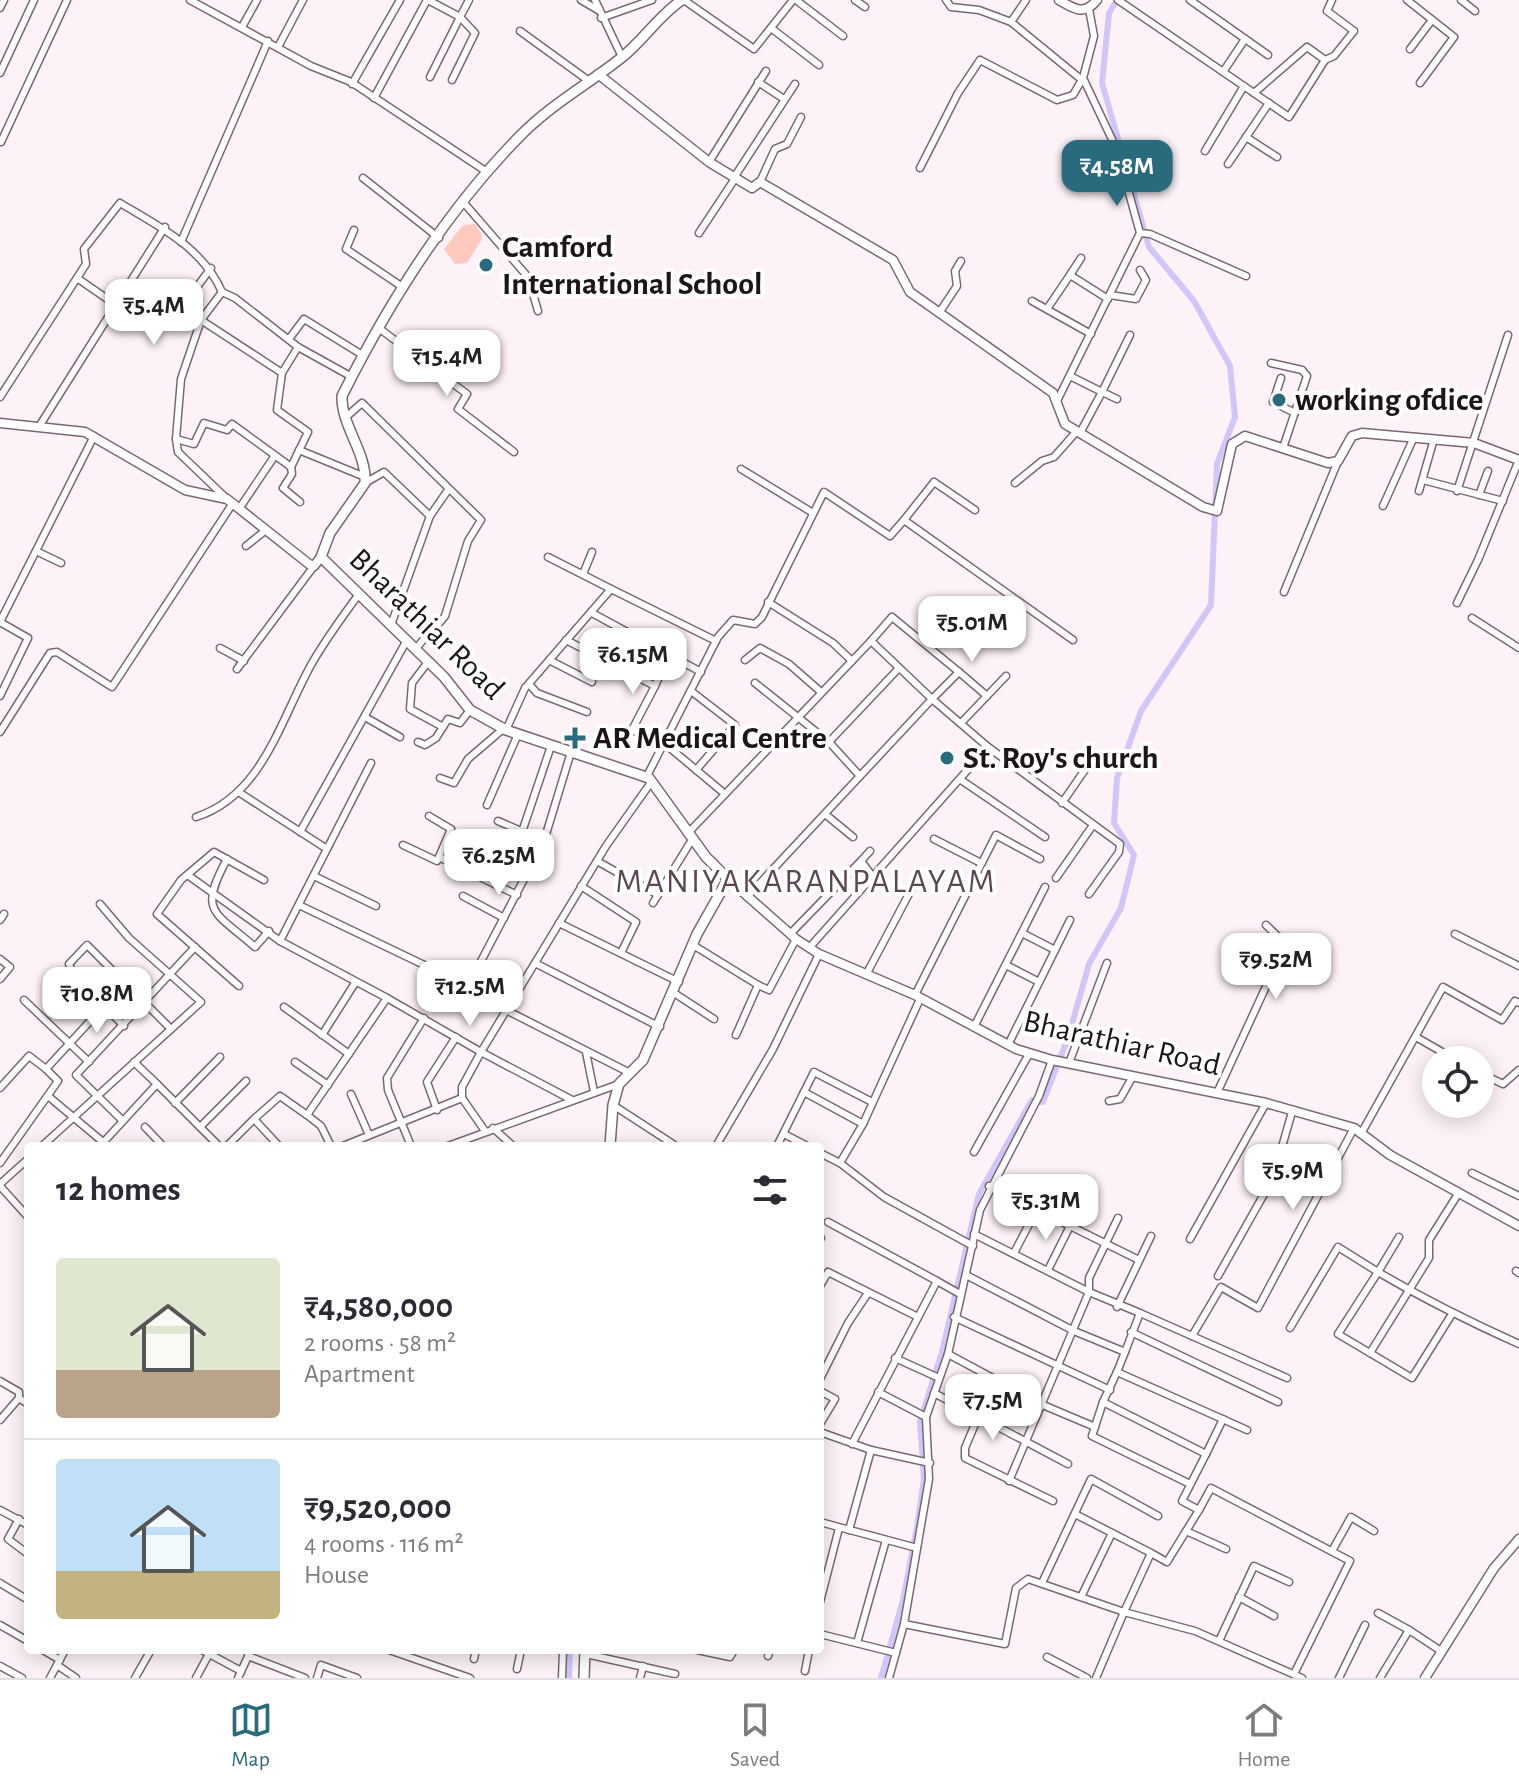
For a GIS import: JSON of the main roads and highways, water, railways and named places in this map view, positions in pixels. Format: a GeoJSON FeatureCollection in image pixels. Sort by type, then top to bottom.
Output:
{"type":"FeatureCollection","features":[{"type":"Feature","properties":{"kind":"main road","name":"Bharathiar Road"},"geometry":{"type":"LineString","coordinates":[[610,1142],[613,1105],[619,1084],[643,1060],[660,1027],[693,945],[728,879],[649,779],[504,730],[470,710],[407,640],[359,594],[317,562],[330,533],[365,480],[342,396],[404,288],[487,172],[551,107],[622,57],[677,1]]}},
{"type":"Feature","properties":{"kind":"main road"},"geometry":{"type":"LineString","coordinates":[[584,1678],[586,1654]]}},
{"type":"Feature","properties":{"kind":"waterway"},"geometry":{"type":"LineString","coordinates":[[881,1678],[903,1600],[917,1527],[924,1479],[920,1422],[942,1352],[979,1194],[1032,1100],[1043,1102],[1068,1038],[1089,964],[1121,908],[1134,855],[1114,823],[1117,778],[1141,711],[1211,605],[1217,464],[1235,417],[1230,366],[1194,301],[1149,247],[1102,83],[1109,13],[1117,0]]}},
{"type":"Feature","properties":{"kind":"waterway"},"geometry":{"type":"LineString","coordinates":[[569,1678],[570,1654]]}},
{"type":"Feature","properties":{"kind":"place","name":"Camford International School"},"geometry":{"type":"Point","coordinates":[486,265]}},
{"type":"Feature","properties":{"kind":"place","name":"working ofdice"},"geometry":{"type":"Point","coordinates":[1279,400]}},
{"type":"Feature","properties":{"kind":"place","name":"AR Medical Centre"},"geometry":{"type":"Point","coordinates":[575,738]}},
{"type":"Feature","properties":{"kind":"place","name":"St. Roy's church"},"geometry":{"type":"Point","coordinates":[947,758]}},
{"type":"Feature","properties":{"kind":"district","name":"MANIYAKARANPALAYAM"},"geometry":{"type":"Point","coordinates":[806,882]}}]}
